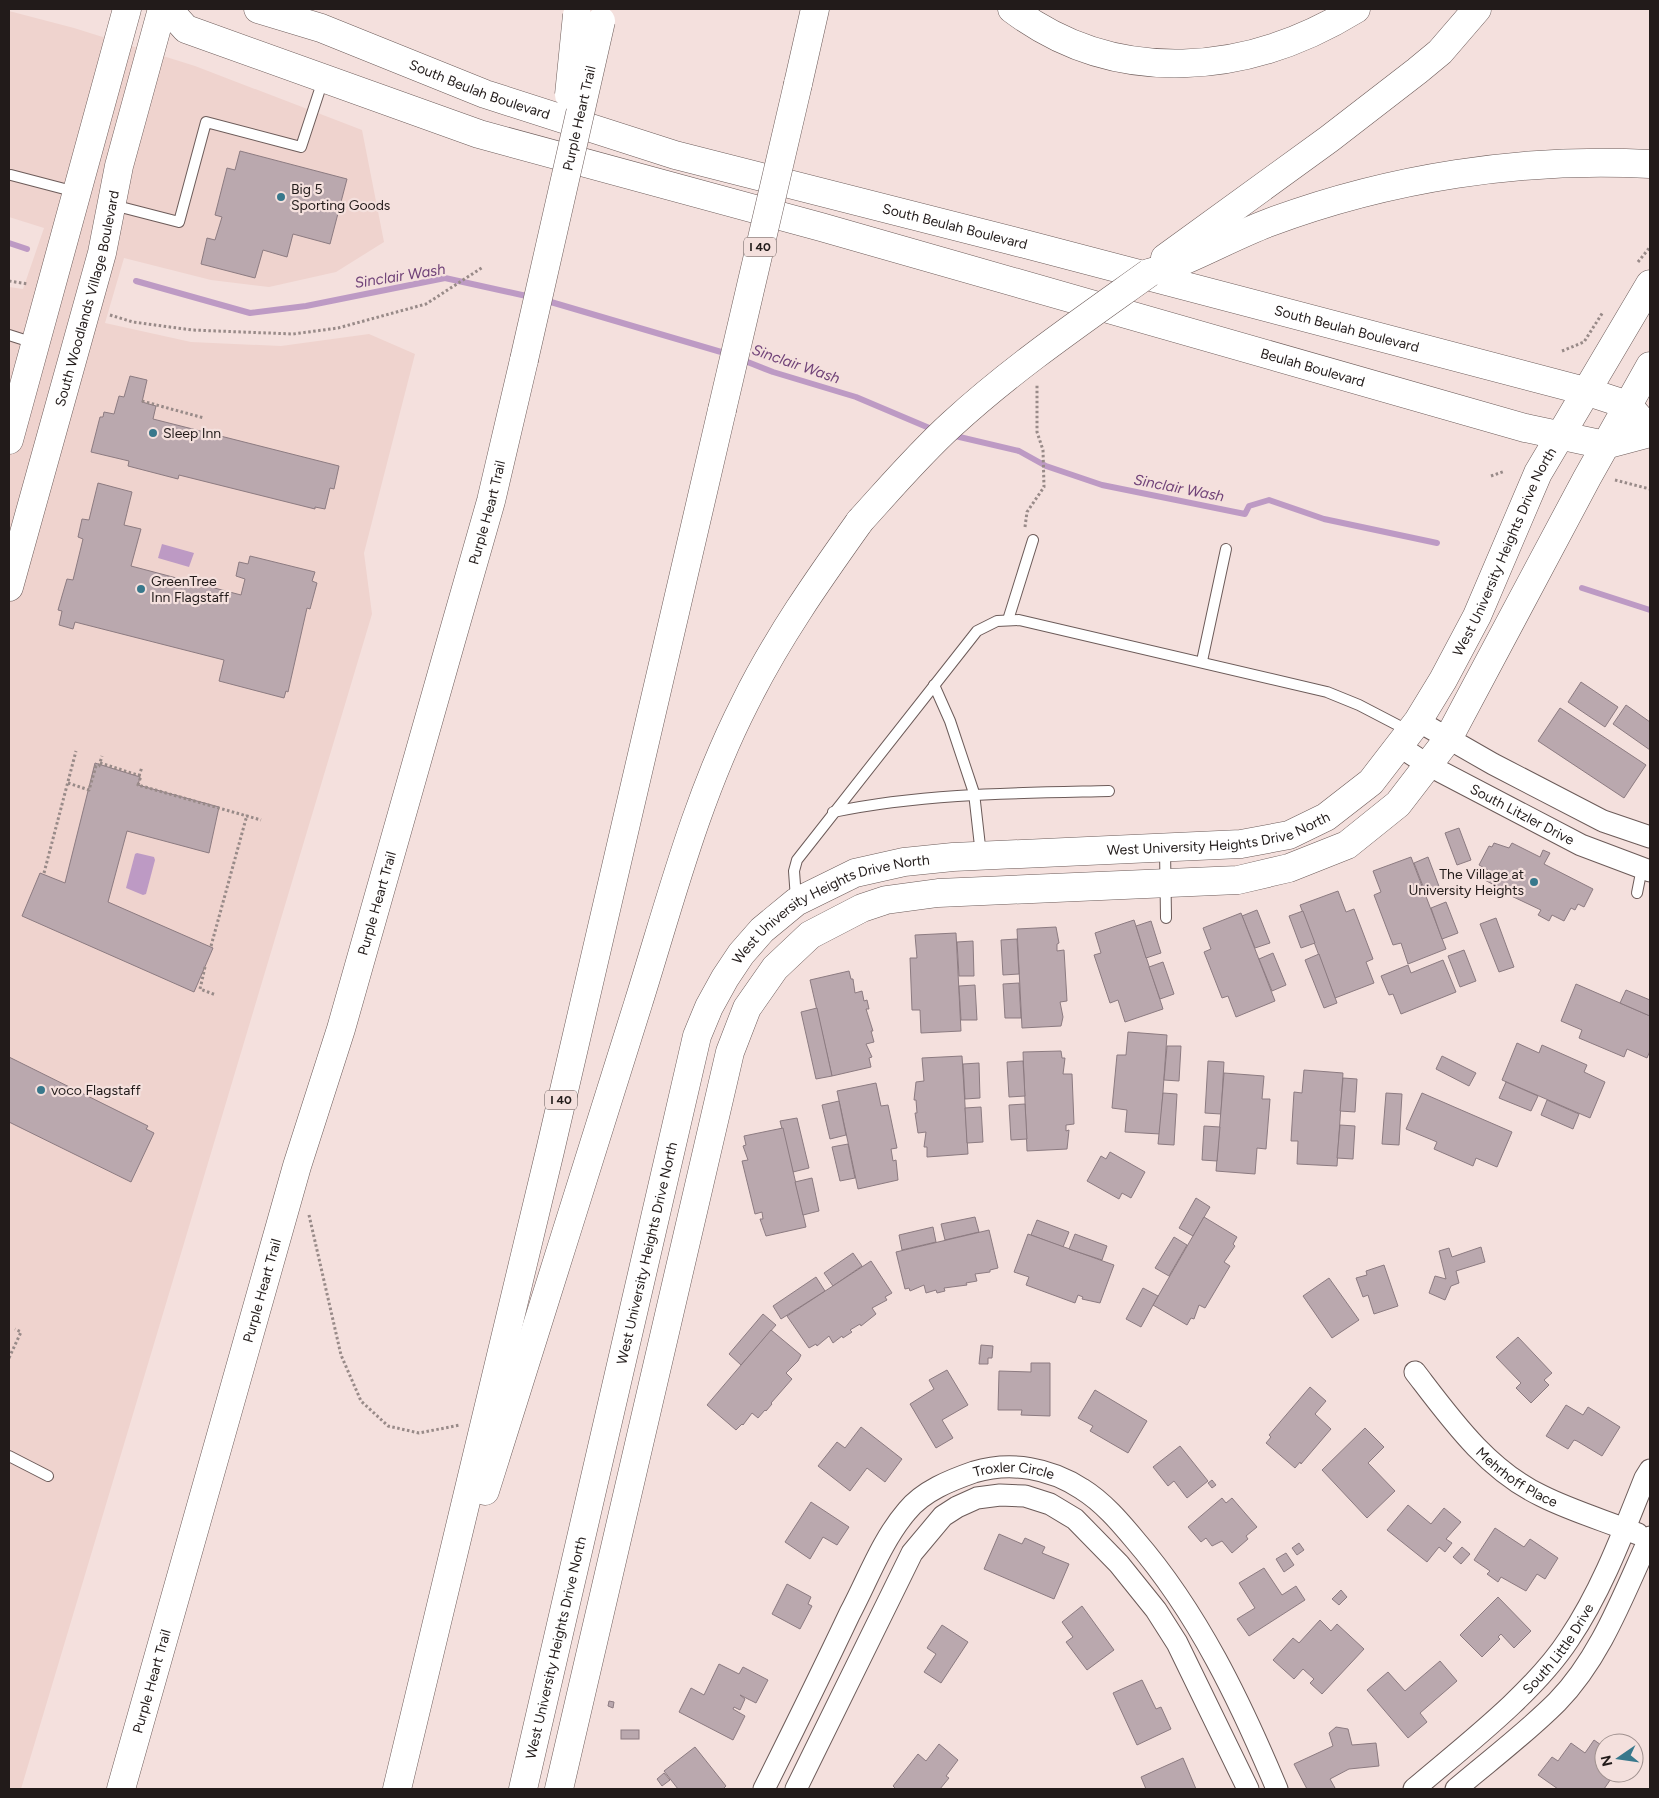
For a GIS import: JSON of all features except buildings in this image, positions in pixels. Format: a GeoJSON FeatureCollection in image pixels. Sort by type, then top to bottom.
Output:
{"type":"FeatureCollection","features":[{"type":"Feature","properties":{"kind":"main road"},"geometry":{"type":"LineString","coordinates":[[9,440],[127,9]]}},
{"type":"Feature","properties":{"kind":"main road","name":"South Woodlands Village Boulevard"},"geometry":{"type":"LineString","coordinates":[[9,587],[102,253],[119,166],[162,9]]}},
{"type":"Feature","properties":{"kind":"main road"},"geometry":{"type":"LineString","coordinates":[[168,9],[186,28],[324,77]]}},
{"type":"Feature","properties":{"kind":"main road","name":"South Beulah Boulevard"},"geometry":{"type":"LineString","coordinates":[[258,9],[321,28],[485,94],[675,155],[1025,244],[1585,391],[1628,405]]}},
{"type":"Feature","properties":{"kind":"main road","name":"I 40"},"geometry":{"type":"LineString","coordinates":[[397,1789],[815,9]]}},
{"type":"Feature","properties":{"kind":"main road"},"geometry":{"type":"LineString","coordinates":[[1012,9],[1042,30],[1072,44],[1126,59],[1173,64],[1220,61],[1260,53],[1300,40],[1356,9]]}},
{"type":"Feature","properties":{"kind":"main road"},"geometry":{"type":"LineString","coordinates":[[414,1714],[644,984],[688,837],[714,768],[768,657],[796,612],[860,521],[918,457],[953,423],[1032,358],[1150,273],[1168,254],[1288,168],[1440,52],[1477,9]]}},
{"type":"Feature","properties":{"kind":"main road","name":"Purple Heart Trail"},"geometry":{"type":"LineString","coordinates":[[121,1789],[292,1185],[341,1029],[490,501],[524,360],[560,193],[590,13]]}},
{"type":"Feature","properties":{"kind":"main road","name":"Beulah Boulevard"},"geometry":{"type":"LineString","coordinates":[[324,77],[479,134],[976,272],[1525,428],[1605,445],[1650,432]]}},
{"type":"Feature","properties":{"kind":"main road"},"geometry":{"type":"LineString","coordinates":[[1150,273],[1171,267],[1267,223],[1362,194],[1422,180],[1479,171],[1540,165],[1650,164]]}},
{"type":"Feature","properties":{"kind":"main road","name":"West University Heights Drive North"},"geometry":{"type":"LineString","coordinates":[[523,1789],[698,1036],[709,1006],[741,954],[762,930],[796,902],[856,872],[879,866],[904,862],[981,856],[1241,844],[1288,835],[1326,817],[1372,782],[1409,733],[1477,616],[1538,473],[1650,284]]}},
{"type":"Feature","properties":{"kind":"main road"},"geometry":{"type":"LineString","coordinates":[[35,343],[76,346]]}},
{"type":"Feature","properties":{"kind":"main road","name":"West University Heights Drive North"},"geometry":{"type":"LineString","coordinates":[[559,1789],[730,1052],[747,1008],[775,968],[810,935],[855,911],[886,900],[929,894],[1238,880],[1289,868],[1346,845],[1398,804],[1448,739],[1605,445],[1650,366]]}},
{"type":"Feature","properties":{"kind":"main road"},"geometry":{"type":"LineString","coordinates":[[1628,405],[1650,432]]}},
{"type":"Feature","properties":{"kind":"street"},"geometry":{"type":"LineString","coordinates":[[1409,733],[1448,739],[1603,821],[1650,837]]}},
{"type":"Feature","properties":{"kind":"street","name":"South Litzler Drive"},"geometry":{"type":"LineString","coordinates":[[1409,733],[1428,765],[1581,844],[1646,869]]}},
{"type":"Feature","properties":{"kind":"street","name":"Mehrhoff Place"},"geometry":{"type":"LineString","coordinates":[[1416,1372],[1479,1451],[1504,1472],[1541,1496],[1650,1538]]}},
{"type":"Feature","properties":{"kind":"street","name":"Troxler Circle"},"geometry":{"type":"LineString","coordinates":[[764,1789],[878,1555],[908,1509],[946,1483],[983,1470],[1004,1467],[1026,1467],[1045,1472],[1084,1490],[1104,1506],[1147,1554],[1185,1606],[1211,1651],[1276,1789]]}},
{"type":"Feature","properties":{"kind":"street","name":"South Little Drive"},"geometry":{"type":"LineString","coordinates":[[1414,1789],[1530,1685],[1568,1641],[1602,1580],[1650,1470]]}},
{"type":"Feature","properties":{"kind":"street","name":"Troxler Circle"},"geometry":{"type":"LineString","coordinates":[[796,1789],[912,1553],[943,1516],[957,1506],[977,1498],[1000,1495],[1024,1496],[1050,1504],[1075,1519],[1119,1564],[1156,1610],[1177,1643],[1248,1789]]}},
{"type":"Feature","properties":{"kind":"street","name":"South Little Drive"},"geometry":{"type":"LineString","coordinates":[[1456,1789],[1563,1694],[1588,1661],[1615,1615],[1650,1538]]}},
{"type":"Feature","properties":{"kind":"lane"},"geometry":{"type":"LineString","coordinates":[[112,205],[179,222],[206,122],[301,147],[324,77]]}},
{"type":"Feature","properties":{"kind":"lane"},"geometry":{"type":"LineString","coordinates":[[11,175],[78,192]]}},
{"type":"Feature","properties":{"kind":"lane"},"geometry":{"type":"LineString","coordinates":[[9,335],[35,343]]}},
{"type":"Feature","properties":{"kind":"lane"},"geometry":{"type":"LineString","coordinates":[[1008,620],[1033,540]]}},
{"type":"Feature","properties":{"kind":"lane"},"geometry":{"type":"LineString","coordinates":[[1202,661],[1226,549]]}},
{"type":"Feature","properties":{"kind":"lane"},"geometry":{"type":"LineString","coordinates":[[796,902],[794,871],[797,860],[977,630],[997,621],[1008,620],[1088,634],[1327,692],[1360,705],[1409,733]]}},
{"type":"Feature","properties":{"kind":"lane"},"geometry":{"type":"LineString","coordinates":[[934,685],[950,721],[974,794],[981,856]]}},
{"type":"Feature","properties":{"kind":"lane"},"geometry":{"type":"LineString","coordinates":[[834,812],[861,806],[974,794],[1109,791]]}},
{"type":"Feature","properties":{"kind":"lane"},"geometry":{"type":"LineString","coordinates":[[1165,848],[1166,918]]}},
{"type":"Feature","properties":{"kind":"lane"},"geometry":{"type":"LineString","coordinates":[[1637,893],[1646,869]]}},
{"type":"Feature","properties":{"kind":"lane"},"geometry":{"type":"LineString","coordinates":[[9,1456],[48,1476]]}},
{"type":"Feature","properties":{"kind":"path"},"geometry":{"type":"LineString","coordinates":[[102,312],[133,322],[192,330],[293,334],[338,328],[426,304],[482,266]]}},
{"type":"Feature","properties":{"kind":"path"},"geometry":{"type":"LineString","coordinates":[[9,280],[34,285]]}},
{"type":"Feature","properties":{"kind":"path"},"geometry":{"type":"LineString","coordinates":[[1033,540],[1024,527],[1027,512],[1044,487],[1043,450],[1037,432],[1037,382]]}},
{"type":"Feature","properties":{"kind":"path"},"geometry":{"type":"LineString","coordinates":[[142,400],[204,418]]}},
{"type":"Feature","properties":{"kind":"path"},"geometry":{"type":"LineString","coordinates":[[1491,476],[1505,471]]}},
{"type":"Feature","properties":{"kind":"path"},"geometry":{"type":"LineString","coordinates":[[1615,480],[1650,489]]}},
{"type":"Feature","properties":{"kind":"path"},"geometry":{"type":"LineString","coordinates":[[44,873],[76,751]]}},
{"type":"Feature","properties":{"kind":"path"},"geometry":{"type":"LineString","coordinates":[[68,784],[89,790],[96,766],[100,764],[102,756]]}},
{"type":"Feature","properties":{"kind":"path"},"geometry":{"type":"LineString","coordinates":[[100,764],[140,776]]}},
{"type":"Feature","properties":{"kind":"path"},"geometry":{"type":"LineString","coordinates":[[142,767],[138,785],[261,820]]}},
{"type":"Feature","properties":{"kind":"path"},"geometry":{"type":"LineString","coordinates":[[211,946],[247,815]]}},
{"type":"Feature","properties":{"kind":"path"},"geometry":{"type":"LineString","coordinates":[[205,967],[200,989],[216,995]]}},
{"type":"Feature","properties":{"kind":"path"},"geometry":{"type":"LineString","coordinates":[[308,1213],[342,1355],[362,1401],[388,1426],[419,1433],[485,1419]]}},
{"type":"Feature","properties":{"kind":"path"},"geometry":{"type":"LineString","coordinates":[[9,1358],[21,1332],[15,1329]]}},
{"type":"Feature","properties":{"kind":"shaded area"},"geometry":{"type":"Polygon","coordinates":[[[9,11],[74,28],[195,66],[362,130],[384,242],[336,272],[269,287],[211,280],[124,258],[105,323],[191,342],[281,346],[369,334],[415,354],[364,553],[372,614],[21,1789],[9,1789],[9,287],[23,289],[44,228],[9,217],[9,11]]]}},
{"type":"Feature","properties":{"kind":"shaded area"},"geometry":{"type":"Polygon","coordinates":[[[162,544],[194,553],[189,567],[158,558],[162,544]]]}},
{"type":"Feature","properties":{"kind":"shaded area"},"geometry":{"type":"Polygon","coordinates":[[[135,854],[154,857],[155,860],[146,894],[143,895],[126,888],[135,854]]]}},
{"type":"Feature","properties":{"kind":"waterway","name":"Sinclair Wash"},"geometry":{"type":"LineString","coordinates":[[9,243],[27,249]]}},
{"type":"Feature","properties":{"kind":"waterway","name":"Sinclair Wash"},"geometry":{"type":"LineString","coordinates":[[136,281],[250,313],[306,306],[445,278],[531,297]]}},
{"type":"Feature","properties":{"kind":"waterway","name":"Sinclair Wash"},"geometry":{"type":"LineString","coordinates":[[544,300],[728,354]]}},
{"type":"Feature","properties":{"kind":"waterway","name":"Sinclair Wash"},"geometry":{"type":"LineString","coordinates":[[740,359],[773,372],[856,397],[934,430]]}},
{"type":"Feature","properties":{"kind":"waterway","name":"Sinclair Wash"},"geometry":{"type":"LineString","coordinates":[[951,435],[1019,451],[1046,466],[1102,485],[1245,514],[1249,506],[1269,500],[1324,519],[1437,543]]}},
{"type":"Feature","properties":{"kind":"waterway","name":"Sinclair Wash"},"geometry":{"type":"LineString","coordinates":[[1582,588],[1650,610]]}},
{"type":"Feature","properties":{"kind":"place","name":"Big 5 Sporting Goods"},"geometry":{"type":"Point","coordinates":[281,197]}},
{"type":"Feature","properties":{"kind":"place","name":"Sleep Inn"},"geometry":{"type":"Point","coordinates":[153,433]}},
{"type":"Feature","properties":{"kind":"place","name":"GreenTree Inn Flagstaff"},"geometry":{"type":"Point","coordinates":[141,589]}},
{"type":"Feature","properties":{"kind":"place","name":"The Village at University Heights"},"geometry":{"type":"Point","coordinates":[1534,882]}},
{"type":"Feature","properties":{"kind":"place","name":"voco Flagstaff"},"geometry":{"type":"Point","coordinates":[41,1090]}}]}
